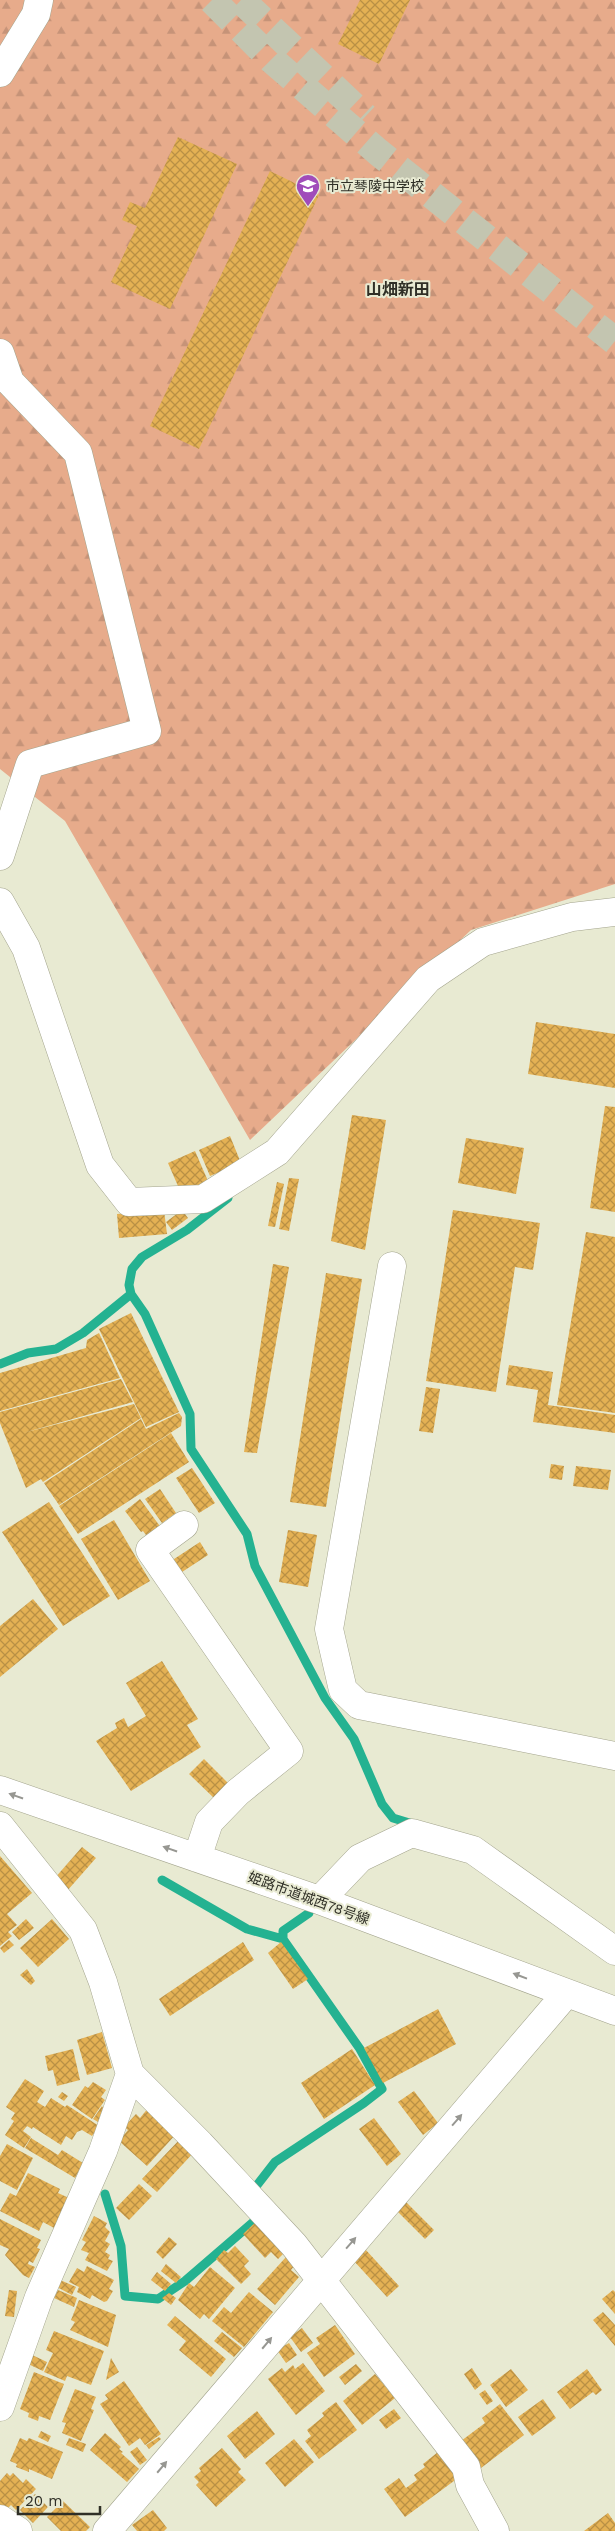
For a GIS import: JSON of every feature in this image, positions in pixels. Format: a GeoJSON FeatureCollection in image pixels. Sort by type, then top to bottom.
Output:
{"type":"FeatureCollection","features":[{"type":"Feature","properties":{"kind":"street"},"geometry":{"type":"LineString","coordinates":[[0,73],[36,14],[39,0]]}},
{"type":"Feature","properties":{"kind":"street"},"geometry":{"type":"LineString","coordinates":[[0,353],[10,382],[78,453],[147,731],[30,764],[0,856]]}},
{"type":"Feature","properties":{"kind":"street"},"geometry":{"type":"LineString","coordinates":[[0,902],[26,948],[100,1165],[129,1202],[203,1199],[277,1152],[428,979],[483,942],[572,917],[615,912]]}},
{"type":"Feature","properties":{"kind":"street"},"geometry":{"type":"LineString","coordinates":[[392,1266],[329,1629],[343,1690],[359,1705],[615,1756]]}},
{"type":"Feature","properties":{"kind":"street"},"geometry":{"type":"LineString","coordinates":[[184,1525],[150,1550],[289,1751],[238,1792],[209,1822],[197,1858]]}},
{"type":"Feature","properties":{"kind":"street","name":"姫路市道城西78号線"},"geometry":{"type":"LineString","coordinates":[[0,1790],[320,1900],[615,2011]]}},
{"type":"Feature","properties":{"kind":"street"},"geometry":{"type":"LineString","coordinates":[[2,1831],[83,1930],[103,1982],[130,2074],[200,2144],[280,2230],[320,2280],[466,2467],[470,2485],[495,2531]]}},
{"type":"Feature","properties":{"kind":"street"},"geometry":{"type":"LineString","coordinates":[[320,1900],[360,1858],[412,1834],[473,1850],[615,1951]]}},
{"type":"Feature","properties":{"kind":"street"},"geometry":{"type":"LineString","coordinates":[[107,2531],[566,1994]]}},
{"type":"Feature","properties":{"kind":"street"},"geometry":{"type":"LineString","coordinates":[[0,2407],[39,2297],[104,2151],[130,2074]]}},
{"type":"Feature","properties":{"kind":"street"},"geometry":{"type":"LineString","coordinates":[[0,2519],[18,2531]]}},
{"type":"Feature","properties":{"kind":"green space"},"geometry":{"type":"Polygon","coordinates":[[[0,0],[615,0],[615,884],[471,930],[250,1140],[65,821],[0,769],[0,0]]]}},
{"type":"Feature","properties":{"kind":"building"},"geometry":{"type":"Polygon","coordinates":[[[360,0],[410,0],[379,64],[338,44],[360,0]]]}},
{"type":"Feature","properties":{"kind":"building"},"geometry":{"type":"Polygon","coordinates":[[[178,137],[237,164],[170,309],[111,282],[137,226],[122,220],[130,202],[145,208],[178,137]]]}},
{"type":"Feature","properties":{"kind":"building"},"geometry":{"type":"Polygon","coordinates":[[[270,171],[319,195],[199,449],[150,426],[270,171]]]}},
{"type":"Feature","properties":{"kind":"building"},"geometry":{"type":"Polygon","coordinates":[[[536,1022],[615,1034],[615,1088],[528,1074],[536,1022]]]}},
{"type":"Feature","properties":{"kind":"building"},"geometry":{"type":"Polygon","coordinates":[[[605,1106],[615,1107],[615,1212],[590,1208],[605,1106]]]}},
{"type":"Feature","properties":{"kind":"building"},"geometry":{"type":"Polygon","coordinates":[[[352,1115],[386,1120],[365,1250],[331,1241],[352,1115]]]}},
{"type":"Feature","properties":{"kind":"building"},"geometry":{"type":"Polygon","coordinates":[[[230,1136],[241,1163],[210,1176],[199,1150],[230,1136]]]}},
{"type":"Feature","properties":{"kind":"building"},"geometry":{"type":"Polygon","coordinates":[[[466,1138],[524,1148],[516,1194],[458,1183],[466,1138]]]}},
{"type":"Feature","properties":{"kind":"building"},"geometry":{"type":"Polygon","coordinates":[[[195,1151],[208,1181],[181,1193],[168,1163],[195,1151]]]}},
{"type":"Feature","properties":{"kind":"building"},"geometry":{"type":"Polygon","coordinates":[[[289,1178],[299,1179],[289,1231],[279,1229],[289,1178]]]}},
{"type":"Feature","properties":{"kind":"building"},"geometry":{"type":"Polygon","coordinates":[[[277,1182],[284,1184],[275,1227],[268,1226],[277,1182]]]}},
{"type":"Feature","properties":{"kind":"building"},"geometry":{"type":"Polygon","coordinates":[[[164,1210],[167,1234],[119,1238],[117,1214],[164,1210]]]}},
{"type":"Feature","properties":{"kind":"building"},"geometry":{"type":"Polygon","coordinates":[[[182,1210],[188,1218],[172,1230],[166,1222],[182,1210]]]}},
{"type":"Feature","properties":{"kind":"building"},"geometry":{"type":"Polygon","coordinates":[[[453,1210],[540,1223],[533,1270],[515,1267],[496,1392],[426,1381],[453,1210]]]}},
{"type":"Feature","properties":{"kind":"building"},"geometry":{"type":"Polygon","coordinates":[[[586,1232],[615,1237],[615,1413],[557,1405],[586,1232]]]}},
{"type":"Feature","properties":{"kind":"building"},"geometry":{"type":"Polygon","coordinates":[[[273,1264],[289,1267],[257,1453],[244,1452],[273,1264]]]}},
{"type":"Feature","properties":{"kind":"building"},"geometry":{"type":"Polygon","coordinates":[[[326,1273],[362,1279],[326,1507],[290,1502],[326,1273]]]}},
{"type":"Feature","properties":{"kind":"building"},"geometry":{"type":"Polygon","coordinates":[[[131,1313],[179,1412],[146,1427],[99,1329],[131,1313]]]}},
{"type":"Feature","properties":{"kind":"building"},"geometry":{"type":"Polygon","coordinates":[[[99,1333],[120,1378],[0,1411],[0,1373],[86,1348],[87,1340],[99,1333]]]}},
{"type":"Feature","properties":{"kind":"building"},"geometry":{"type":"Polygon","coordinates":[[[509,1365],[553,1372],[548,1405],[615,1415],[615,1433],[533,1422],[538,1390],[506,1385],[509,1365]]]}},
{"type":"Feature","properties":{"kind":"building"},"geometry":{"type":"Polygon","coordinates":[[[121,1379],[133,1402],[23,1433],[134,1404],[141,1418],[43,1482],[41,1479],[26,1488],[0,1423],[0,1412],[121,1379]]]}},
{"type":"Feature","properties":{"kind":"building"},"geometry":{"type":"Polygon","coordinates":[[[426,1387],[440,1389],[433,1433],[419,1431],[426,1387]]]}},
{"type":"Feature","properties":{"kind":"building"},"geometry":{"type":"Polygon","coordinates":[[[179,1413],[182,1417],[181,1426],[59,1505],[44,1483],[141,1419],[146,1429],[179,1413]]]}},
{"type":"Feature","properties":{"kind":"building"},"geometry":{"type":"Polygon","coordinates":[[[171,1433],[189,1462],[78,1534],[59,1506],[171,1433]]]}},
{"type":"Feature","properties":{"kind":"building"},"geometry":{"type":"Polygon","coordinates":[[[551,1464],[564,1466],[562,1480],[549,1478],[551,1464]]]}},
{"type":"Feature","properties":{"kind":"building"},"geometry":{"type":"Polygon","coordinates":[[[576,1466],[611,1470],[608,1490],[573,1486],[576,1466]]]}},
{"type":"Feature","properties":{"kind":"building"},"geometry":{"type":"Polygon","coordinates":[[[192,1468],[215,1503],[199,1513],[176,1478],[192,1468]]]}},
{"type":"Feature","properties":{"kind":"building"},"geometry":{"type":"Polygon","coordinates":[[[160,1489],[176,1513],[162,1523],[145,1499],[160,1489]]]}},
{"type":"Feature","properties":{"kind":"building"},"geometry":{"type":"Polygon","coordinates":[[[140,1499],[162,1529],[149,1539],[143,1531],[141,1532],[125,1511],[140,1499]]]}},
{"type":"Feature","properties":{"kind":"building"},"geometry":{"type":"Polygon","coordinates":[[[49,1502],[110,1596],[63,1626],[2,1532],[49,1502]]]}},
{"type":"Feature","properties":{"kind":"building"},"geometry":{"type":"Polygon","coordinates":[[[114,1520],[150,1581],[118,1600],[81,1539],[114,1520]]]}},
{"type":"Feature","properties":{"kind":"building"},"geometry":{"type":"Polygon","coordinates":[[[288,1530],[317,1535],[308,1587],[279,1582],[288,1530]]]}},
{"type":"Feature","properties":{"kind":"building"},"geometry":{"type":"Polygon","coordinates":[[[200,1542],[208,1555],[179,1574],[171,1561],[200,1542]]]}},
{"type":"Feature","properties":{"kind":"building"},"geometry":{"type":"Polygon","coordinates":[[[33,1599],[58,1629],[0,1677],[0,1626],[33,1599]]]}},
{"type":"Feature","properties":{"kind":"building"},"geometry":{"type":"Polygon","coordinates":[[[162,1661],[198,1719],[187,1725],[201,1747],[131,1791],[96,1741],[117,1728],[115,1723],[124,1718],[128,1727],[146,1716],[126,1683],[162,1661]]]}},
{"type":"Feature","properties":{"kind":"building"},"geometry":{"type":"Polygon","coordinates":[[[204,1759],[230,1785],[216,1800],[189,1774],[204,1759]]]}},
{"type":"Feature","properties":{"kind":"building"},"geometry":{"type":"Polygon","coordinates":[[[82,1847],[96,1858],[67,1891],[54,1879],[82,1847]]]}},
{"type":"Feature","properties":{"kind":"building"},"geometry":{"type":"Polygon","coordinates":[[[0,1856],[32,1893],[7,1914],[17,1925],[8,1932],[12,1936],[0,1946],[0,1856]]]}},
{"type":"Feature","properties":{"kind":"building"},"geometry":{"type":"Polygon","coordinates":[[[26,1919],[34,1928],[19,1940],[12,1932],[26,1919]]]}},
{"type":"Feature","properties":{"kind":"building"},"geometry":{"type":"Polygon","coordinates":[[[52,1919],[69,1939],[38,1967],[20,1948],[52,1919]]]}},
{"type":"Feature","properties":{"kind":"building"},"geometry":{"type":"Polygon","coordinates":[[[9,1940],[14,1945],[4,1953],[0,1948],[9,1940]]]}},
{"type":"Feature","properties":{"kind":"building"},"geometry":{"type":"Polygon","coordinates":[[[243,1942],[254,1960],[170,2016],[159,1999],[243,1942]]]}},
{"type":"Feature","properties":{"kind":"building"},"geometry":{"type":"Polygon","coordinates":[[[281,1942],[308,1979],[293,1989],[268,1953],[281,1942]]]}},
{"type":"Feature","properties":{"kind":"building"},"geometry":{"type":"Polygon","coordinates":[[[27,1969],[35,1981],[31,1985],[20,1975],[27,1969]]]}},
{"type":"Feature","properties":{"kind":"building"},"geometry":{"type":"Polygon","coordinates":[[[438,2009],[456,2044],[383,2083],[364,2048],[438,2009]]]}},
{"type":"Feature","properties":{"kind":"building"},"geometry":{"type":"Polygon","coordinates":[[[102,2032],[112,2068],[87,2075],[77,2040],[102,2032]]]}},
{"type":"Feature","properties":{"kind":"building"},"geometry":{"type":"Polygon","coordinates":[[[73,2049],[80,2080],[57,2086],[53,2070],[48,2071],[45,2056],[73,2049]]]}},
{"type":"Feature","properties":{"kind":"building"},"geometry":{"type":"Polygon","coordinates":[[[352,2049],[375,2085],[324,2119],[301,2083],[352,2049]]]}},
{"type":"Feature","properties":{"kind":"building"},"geometry":{"type":"Polygon","coordinates":[[[25,2079],[44,2091],[37,2102],[45,2107],[51,2098],[65,2107],[67,2105],[99,2126],[92,2136],[82,2130],[77,2132],[72,2140],[66,2136],[61,2145],[33,2127],[32,2129],[27,2126],[23,2131],[31,2137],[24,2148],[5,2135],[14,2121],[11,2119],[15,2113],[6,2107],[25,2079]]]}},
{"type":"Feature","properties":{"kind":"building"},"geometry":{"type":"Polygon","coordinates":[[[93,2082],[106,2090],[101,2097],[105,2100],[92,2119],[72,2105],[85,2086],[88,2088],[93,2082]]]}},
{"type":"Feature","properties":{"kind":"building"},"geometry":{"type":"Polygon","coordinates":[[[414,2091],[438,2123],[423,2135],[398,2102],[414,2091]]]}},
{"type":"Feature","properties":{"kind":"building"},"geometry":{"type":"Polygon","coordinates":[[[62,2092],[68,2096],[64,2101],[58,2097],[62,2092]]]}},
{"type":"Feature","properties":{"kind":"building"},"geometry":{"type":"Polygon","coordinates":[[[102,2106],[103,2108],[98,2122],[93,2119],[102,2106]]]}},
{"type":"Feature","properties":{"kind":"building"},"geometry":{"type":"Polygon","coordinates":[[[149,2107],[177,2133],[147,2166],[119,2141],[128,2130],[124,2127],[136,2114],[140,2118],[149,2107]]]}},
{"type":"Feature","properties":{"kind":"building"},"geometry":{"type":"Polygon","coordinates":[[[374,2118],[401,2154],[387,2166],[359,2129],[374,2118]]]}},
{"type":"Feature","properties":{"kind":"building"},"geometry":{"type":"Polygon","coordinates":[[[182,2137],[196,2150],[157,2192],[142,2179],[182,2137]]]}},
{"type":"Feature","properties":{"kind":"building"},"geometry":{"type":"Polygon","coordinates":[[[31,2138],[58,2155],[62,2150],[83,2163],[75,2178],[25,2148],[31,2138]]]}},
{"type":"Feature","properties":{"kind":"building"},"geometry":{"type":"Polygon","coordinates":[[[7,2144],[33,2158],[17,2190],[0,2181],[0,2156],[7,2144]]]}},
{"type":"Feature","properties":{"kind":"building"},"geometry":{"type":"Polygon","coordinates":[[[28,2173],[60,2189],[58,2193],[69,2198],[54,2228],[43,2222],[39,2231],[0,2211],[10,2193],[16,2196],[28,2173]]]}},
{"type":"Feature","properties":{"kind":"building"},"geometry":{"type":"Polygon","coordinates":[[[139,2184],[152,2196],[129,2220],[116,2208],[139,2184]]]}},
{"type":"Feature","properties":{"kind":"building"},"geometry":{"type":"Polygon","coordinates":[[[406,2202],[434,2230],[425,2239],[397,2211],[406,2202]]]}},
{"type":"Feature","properties":{"kind":"building"},"geometry":{"type":"Polygon","coordinates":[[[94,2216],[107,2223],[105,2227],[110,2232],[105,2241],[110,2244],[105,2252],[110,2255],[108,2259],[113,2261],[107,2271],[85,2260],[89,2253],[81,2250],[86,2242],[82,2240],[94,2216]]]}},
{"type":"Feature","properties":{"kind":"building"},"geometry":{"type":"Polygon","coordinates":[[[0,2219],[41,2240],[37,2248],[40,2249],[33,2263],[29,2261],[28,2264],[35,2267],[29,2278],[23,2275],[5,2255],[9,2249],[0,2245],[0,2219]]]}},
{"type":"Feature","properties":{"kind":"building"},"geometry":{"type":"Polygon","coordinates":[[[259,2219],[287,2250],[278,2259],[271,2252],[265,2258],[243,2234],[259,2219]]]}},
{"type":"Feature","properties":{"kind":"building"},"geometry":{"type":"Polygon","coordinates":[[[169,2237],[177,2244],[163,2259],[156,2252],[169,2237]]]}},
{"type":"Feature","properties":{"kind":"building"},"geometry":{"type":"Polygon","coordinates":[[[235,2246],[249,2261],[244,2266],[251,2274],[241,2284],[216,2259],[224,2250],[228,2253],[235,2246]]]}},
{"type":"Feature","properties":{"kind":"building"},"geometry":{"type":"Polygon","coordinates":[[[365,2249],[399,2286],[387,2297],[353,2260],[365,2249]]]}},
{"type":"Feature","properties":{"kind":"building"},"geometry":{"type":"Polygon","coordinates":[[[286,2257],[295,2265],[291,2270],[299,2277],[275,2305],[257,2289],[286,2257]]]}},
{"type":"Feature","properties":{"kind":"building"},"geometry":{"type":"Polygon","coordinates":[[[166,2264],[181,2277],[176,2283],[161,2271],[166,2264]]]}},
{"type":"Feature","properties":{"kind":"building"},"geometry":{"type":"Polygon","coordinates":[[[87,2266],[114,2280],[109,2289],[113,2291],[107,2301],[104,2302],[92,2295],[90,2299],[77,2292],[79,2287],[69,2282],[77,2268],[84,2272],[87,2266]]]}},
{"type":"Feature","properties":{"kind":"building"},"geometry":{"type":"Polygon","coordinates":[[[210,2267],[235,2288],[209,2319],[204,2314],[200,2319],[178,2300],[189,2283],[194,2287],[210,2267]]]}},
{"type":"Feature","properties":{"kind":"building"},"geometry":{"type":"Polygon","coordinates":[[[157,2272],[171,2284],[165,2291],[151,2280],[157,2272]]]}},
{"type":"Feature","properties":{"kind":"building"},"geometry":{"type":"Polygon","coordinates":[[[58,2279],[76,2287],[72,2295],[55,2286],[58,2279]]]}},
{"type":"Feature","properties":{"kind":"building"},"geometry":{"type":"Polygon","coordinates":[[[9,2290],[17,2291],[14,2317],[5,2316],[9,2290]]]}},
{"type":"Feature","properties":{"kind":"building"},"geometry":{"type":"Polygon","coordinates":[[[58,2290],[77,2298],[74,2307],[54,2298],[58,2290]]]}},
{"type":"Feature","properties":{"kind":"building"},"geometry":{"type":"Polygon","coordinates":[[[613,2290],[615,2292],[615,2314],[602,2299],[613,2290]]]}},
{"type":"Feature","properties":{"kind":"building"},"geometry":{"type":"Polygon","coordinates":[[[249,2292],[273,2312],[244,2347],[212,2321],[224,2307],[231,2313],[249,2292]]]}},
{"type":"Feature","properties":{"kind":"building"},"geometry":{"type":"Polygon","coordinates":[[[169,2293],[176,2298],[171,2305],[162,2298],[169,2293]]]}},
{"type":"Feature","properties":{"kind":"building"},"geometry":{"type":"Polygon","coordinates":[[[79,2300],[116,2315],[108,2347],[70,2330],[75,2322],[71,2320],[79,2300]]]}},
{"type":"Feature","properties":{"kind":"building"},"geometry":{"type":"Polygon","coordinates":[[[603,2312],[615,2325],[615,2346],[593,2320],[603,2312]]]}},
{"type":"Feature","properties":{"kind":"building"},"geometry":{"type":"Polygon","coordinates":[[[175,2316],[226,2359],[211,2377],[179,2350],[186,2341],[167,2325],[175,2316]]]}},
{"type":"Feature","properties":{"kind":"building"},"geometry":{"type":"Polygon","coordinates":[[[335,2325],[355,2354],[324,2377],[307,2353],[320,2344],[316,2338],[335,2325]]]}},
{"type":"Feature","properties":{"kind":"building"},"geometry":{"type":"Polygon","coordinates":[[[302,2328],[313,2343],[301,2352],[290,2337],[302,2328]]]}},
{"type":"Feature","properties":{"kind":"building"},"geometry":{"type":"Polygon","coordinates":[[[54,2331],[104,2351],[91,2385],[67,2376],[65,2381],[44,2372],[53,2353],[46,2350],[54,2331]]]}},
{"type":"Feature","properties":{"kind":"building"},"geometry":{"type":"Polygon","coordinates":[[[222,2332],[242,2348],[234,2357],[214,2341],[222,2332]]]}},
{"type":"Feature","properties":{"kind":"building"},"geometry":{"type":"Polygon","coordinates":[[[289,2343],[297,2355],[286,2363],[277,2350],[289,2343]]]}},
{"type":"Feature","properties":{"kind":"building"},"geometry":{"type":"Polygon","coordinates":[[[30,2354],[47,2362],[43,2371],[26,2363],[30,2354]]]}},
{"type":"Feature","properties":{"kind":"building"},"geometry":{"type":"Polygon","coordinates":[[[111,2358],[119,2372],[106,2380],[111,2358]]]}},
{"type":"Feature","properties":{"kind":"building"},"geometry":{"type":"Polygon","coordinates":[[[303,2363],[325,2391],[296,2415],[268,2379],[282,2368],[285,2372],[293,2365],[295,2369],[303,2363]]]}},
{"type":"Feature","properties":{"kind":"building"},"geometry":{"type":"Polygon","coordinates":[[[356,2364],[362,2371],[345,2385],[339,2377],[356,2364]]]}},
{"type":"Feature","properties":{"kind":"building"},"geometry":{"type":"Polygon","coordinates":[[[472,2368],[482,2384],[475,2390],[464,2374],[472,2368]]]}},
{"type":"Feature","properties":{"kind":"building"},"geometry":{"type":"Polygon","coordinates":[[[511,2369],[528,2390],[506,2407],[490,2385],[511,2369]]]}},
{"type":"Feature","properties":{"kind":"building"},"geometry":{"type":"Polygon","coordinates":[[[587,2369],[602,2390],[596,2395],[593,2392],[570,2409],[557,2392],[587,2369]]]}},
{"type":"Feature","properties":{"kind":"building"},"geometry":{"type":"Polygon","coordinates":[[[34,2372],[64,2384],[50,2420],[39,2416],[38,2421],[28,2417],[29,2413],[20,2409],[34,2372]]]}},
{"type":"Feature","properties":{"kind":"building"},"geometry":{"type":"Polygon","coordinates":[[[375,2374],[395,2398],[362,2425],[343,2401],[375,2374]]]}},
{"type":"Feature","properties":{"kind":"building"},"geometry":{"type":"Polygon","coordinates":[[[124,2381],[161,2434],[145,2445],[140,2438],[129,2446],[100,2404],[108,2399],[105,2395],[124,2381]]]}},
{"type":"Feature","properties":{"kind":"building"},"geometry":{"type":"Polygon","coordinates":[[[75,2389],[96,2397],[91,2409],[94,2410],[81,2441],[62,2433],[66,2423],[62,2422],[75,2389]]]}},
{"type":"Feature","properties":{"kind":"building"},"geometry":{"type":"Polygon","coordinates":[[[485,2390],[493,2401],[487,2405],[479,2394],[485,2390]]]}},
{"type":"Feature","properties":{"kind":"building"},"geometry":{"type":"Polygon","coordinates":[[[543,2399],[556,2418],[532,2436],[518,2417],[543,2399]]]}},
{"type":"Feature","properties":{"kind":"building"},"geometry":{"type":"Polygon","coordinates":[[[336,2402],[357,2430],[319,2459],[305,2441],[311,2436],[307,2430],[324,2416],[322,2413],[336,2402]]]}},
{"type":"Feature","properties":{"kind":"building"},"geometry":{"type":"Polygon","coordinates":[[[500,2404],[524,2435],[481,2468],[461,2441],[485,2423],[482,2418],[500,2404]]]}},
{"type":"Feature","properties":{"kind":"building"},"geometry":{"type":"Polygon","coordinates":[[[394,2409],[401,2418],[386,2429],[379,2420],[394,2409]]]}},
{"type":"Feature","properties":{"kind":"building"},"geometry":{"type":"Polygon","coordinates":[[[257,2411],[275,2434],[245,2459],[227,2436],[257,2411]]]}},
{"type":"Feature","properties":{"kind":"building"},"geometry":{"type":"Polygon","coordinates":[[[41,2431],[51,2436],[48,2442],[38,2437],[41,2431]]]}},
{"type":"Feature","properties":{"kind":"building"},"geometry":{"type":"Polygon","coordinates":[[[105,2433],[121,2447],[119,2449],[123,2452],[121,2453],[139,2469],[127,2482],[90,2450],[105,2433]]]}},
{"type":"Feature","properties":{"kind":"building"},"geometry":{"type":"Polygon","coordinates":[[[159,2437],[161,2439],[149,2449],[146,2445],[159,2437]]]}},
{"type":"Feature","properties":{"kind":"building"},"geometry":{"type":"Polygon","coordinates":[[[20,2438],[27,2441],[29,2438],[63,2452],[52,2479],[29,2469],[29,2472],[16,2467],[17,2464],[10,2461],[20,2438]]]}},
{"type":"Feature","properties":{"kind":"building"},"geometry":{"type":"Polygon","coordinates":[[[69,2438],[86,2444],[83,2452],[66,2445],[69,2438]]]}},
{"type":"Feature","properties":{"kind":"building"},"geometry":{"type":"Polygon","coordinates":[[[294,2439],[314,2462],[285,2487],[265,2463],[294,2439]]]}},
{"type":"Feature","properties":{"kind":"building"},"geometry":{"type":"Polygon","coordinates":[[[137,2447],[147,2460],[140,2465],[130,2452],[137,2447]]]}},
{"type":"Feature","properties":{"kind":"building"},"geometry":{"type":"Polygon","coordinates":[[[222,2448],[241,2469],[238,2472],[246,2480],[216,2507],[196,2485],[199,2482],[194,2477],[201,2471],[199,2468],[222,2448]]]}},
{"type":"Feature","properties":{"kind":"building"},"geometry":{"type":"Polygon","coordinates":[[[438,2452],[458,2478],[405,2517],[384,2489],[399,2478],[406,2488],[417,2480],[414,2475],[425,2467],[423,2464],[438,2452]]]}},
{"type":"Feature","properties":{"kind":"building"},"geometry":{"type":"Polygon","coordinates":[[[7,2473],[10,2476],[13,2473],[23,2483],[26,2479],[36,2489],[16,2510],[11,2505],[7,2509],[2,2505],[0,2507],[0,2481],[7,2473]]]}},
{"type":"Feature","properties":{"kind":"building"},"geometry":{"type":"Polygon","coordinates":[[[35,2494],[48,2507],[33,2523],[20,2510],[35,2494]]]}},
{"type":"Feature","properties":{"kind":"building"},"geometry":{"type":"Polygon","coordinates":[[[63,2501],[90,2527],[86,2531],[61,2531],[47,2517],[63,2501]]]}},
{"type":"Feature","properties":{"kind":"building"},"geometry":{"type":"Polygon","coordinates":[[[153,2510],[167,2528],[164,2531],[137,2531],[132,2525],[153,2510]]]}},
{"type":"Feature","properties":{"kind":"building"},"geometry":{"type":"Polygon","coordinates":[[[608,2513],[615,2523],[615,2531],[584,2531],[608,2513]]]}},
{"type":"Feature","properties":{"kind":"waterway"},"geometry":{"type":"LineString","coordinates":[[228,1198],[187,1230],[142,1257],[132,1269],[129,1285],[131,1294],[145,1314],[190,1414],[191,1449],[247,1534],[255,1566],[325,1698],[354,1739],[382,1804],[393,1818],[416,1825]]}},
{"type":"Feature","properties":{"kind":"waterway"},"geometry":{"type":"LineString","coordinates":[[0,1364],[28,1353],[56,1349],[83,1333],[131,1294]]}},
{"type":"Feature","properties":{"kind":"waterway"},"geometry":{"type":"LineString","coordinates":[[162,1880],[247,1929],[283,1939]]}},
{"type":"Feature","properties":{"kind":"waterway"},"geometry":{"type":"LineString","coordinates":[[257,2192],[254,2189],[275,2162],[382,2089],[360,2049],[283,1939],[283,1931],[309,1913]]}},
{"type":"Feature","properties":{"kind":"waterway"},"geometry":{"type":"LineString","coordinates":[[105,2194],[121,2246],[125,2296],[158,2299],[185,2281],[259,2217]]}},
{"type":"Feature","properties":{"kind":"tunnel"},"geometry":{"type":"LineString","coordinates":[[212,0],[272,60],[378,152],[615,341]]}},
{"type":"Feature","properties":{"kind":"tunnel"},"geometry":{"type":"LineString","coordinates":[[241,0],[365,117]]}},
{"type":"Feature","properties":{"kind":"place","name":"市立琴陵中学校"},"geometry":{"type":"Point","coordinates":[308,207]}},
{"type":"Feature","properties":{"kind":"district","name":"山畑新田"},"geometry":{"type":"Point","coordinates":[398,289]}}]}
